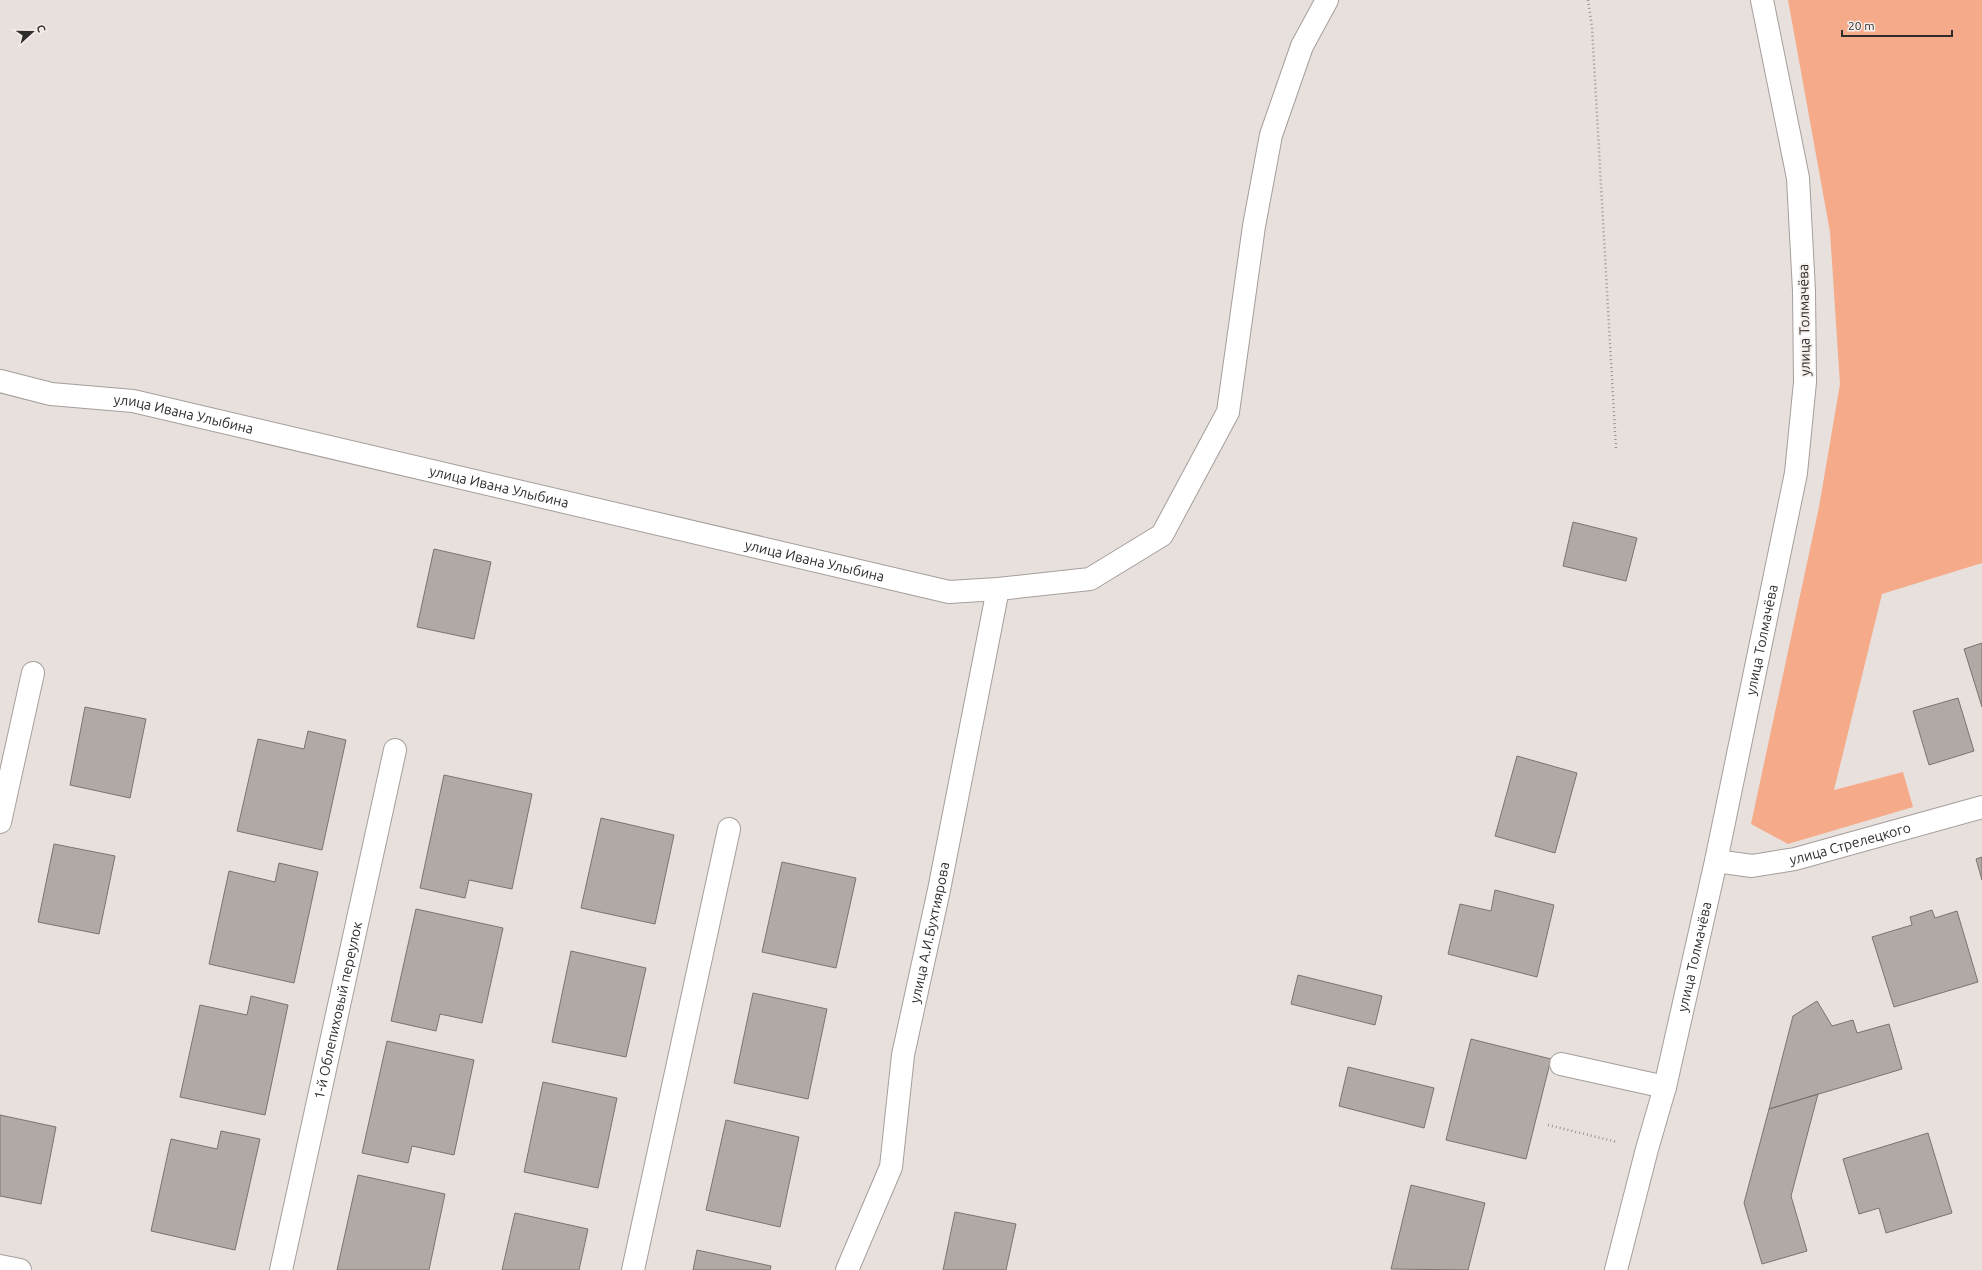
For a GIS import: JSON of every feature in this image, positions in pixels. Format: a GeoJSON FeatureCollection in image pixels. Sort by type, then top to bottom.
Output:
{"type":"FeatureCollection","features":[{"type":"Feature","properties":{"kind":"street","name":"улица Ивана Улыбина"},"geometry":{"type":"LineString","coordinates":[[0,381],[51,394],[134,401],[949,592],[998,589],[1090,579],[1162,535],[1228,412],[1254,226],[1271,135],[1302,46],[1327,0]]}},
{"type":"Feature","properties":{"kind":"street","name":"улица Толмачёва"},"geometry":{"type":"LineString","coordinates":[[1616,1270],[1647,1149],[1665,1087],[1716,861],[1796,473],[1805,382],[1804,290],[1798,178],[1762,0]]}},
{"type":"Feature","properties":{"kind":"street","name":"улица А.И.Бухтиярова"},"geometry":{"type":"LineString","coordinates":[[847,1270],[891,1167],[903,1055],[939,890],[998,589]]}},
{"type":"Feature","properties":{"kind":"street"},"geometry":{"type":"LineString","coordinates":[[0,822],[33,673]]}},
{"type":"Feature","properties":{"kind":"street","name":"1-й Облепиховый переулок"},"geometry":{"type":"LineString","coordinates":[[282,1270],[395,750]]}},
{"type":"Feature","properties":{"kind":"street","name":"улица Стрелецкого"},"geometry":{"type":"LineString","coordinates":[[1716,861],[1752,866],[1795,859],[1982,807]]}},
{"type":"Feature","properties":{"kind":"street"},"geometry":{"type":"LineString","coordinates":[[633,1270],[729,829]]}},
{"type":"Feature","properties":{"kind":"street"},"geometry":{"type":"LineString","coordinates":[[1561,1064],[1665,1087]]}},
{"type":"Feature","properties":{"kind":"street"},"geometry":{"type":"LineString","coordinates":[[0,1266],[20,1270]]}},
{"type":"Feature","properties":{"kind":"path"},"geometry":{"type":"LineString","coordinates":[[1588,0],[1592,27],[1616,449]]}},
{"type":"Feature","properties":{"kind":"path"},"geometry":{"type":"LineString","coordinates":[[1548,1125],[1647,1149]]}},
{"type":"Feature","properties":{"kind":"shaded area"},"geometry":{"type":"Polygon","coordinates":[[[1788,0],[1982,0],[1982,563],[1882,594],[1834,790],[1903,772],[1913,807],[1788,844],[1751,824],[1819,507],[1840,384],[1830,232],[1788,0]]]}},
{"type":"Feature","properties":{"kind":"building"},"geometry":{"type":"Polygon","coordinates":[[[1573,522],[1637,538],[1626,581],[1563,566],[1573,522]]]}},
{"type":"Feature","properties":{"kind":"building"},"geometry":{"type":"Polygon","coordinates":[[[434,549],[491,562],[474,639],[417,627],[434,549]]]}},
{"type":"Feature","properties":{"kind":"building"},"geometry":{"type":"Polygon","coordinates":[[[1982,643],[1982,707],[1964,649],[1982,643]]]}},
{"type":"Feature","properties":{"kind":"building"},"geometry":{"type":"Polygon","coordinates":[[[1958,698],[1974,751],[1929,765],[1913,711],[1958,698]]]}},
{"type":"Feature","properties":{"kind":"building"},"geometry":{"type":"Polygon","coordinates":[[[85,707],[146,719],[130,798],[70,785],[85,707]]]}},
{"type":"Feature","properties":{"kind":"building"},"geometry":{"type":"Polygon","coordinates":[[[308,731],[346,740],[322,850],[237,831],[258,739],[304,749],[308,731]]]}},
{"type":"Feature","properties":{"kind":"building"},"geometry":{"type":"Polygon","coordinates":[[[1517,756],[1577,773],[1555,853],[1495,836],[1517,756]]]}},
{"type":"Feature","properties":{"kind":"building"},"geometry":{"type":"Polygon","coordinates":[[[444,775],[532,794],[512,889],[469,880],[465,898],[420,888],[444,775]]]}},
{"type":"Feature","properties":{"kind":"building"},"geometry":{"type":"Polygon","coordinates":[[[601,818],[674,835],[655,924],[581,908],[601,818]]]}},
{"type":"Feature","properties":{"kind":"building"},"geometry":{"type":"Polygon","coordinates":[[[54,844],[115,856],[99,934],[38,922],[54,844]]]}},
{"type":"Feature","properties":{"kind":"building"},"geometry":{"type":"Polygon","coordinates":[[[1982,857],[1982,880],[1976,859],[1982,857]]]}},
{"type":"Feature","properties":{"kind":"building"},"geometry":{"type":"Polygon","coordinates":[[[782,862],[856,878],[836,968],[762,952],[782,862]]]}},
{"type":"Feature","properties":{"kind":"building"},"geometry":{"type":"Polygon","coordinates":[[[279,863],[318,872],[294,983],[209,964],[229,871],[275,882],[279,863]]]}},
{"type":"Feature","properties":{"kind":"building"},"geometry":{"type":"Polygon","coordinates":[[[1495,890],[1554,905],[1537,977],[1448,954],[1460,904],[1491,911],[1495,890]]]}},
{"type":"Feature","properties":{"kind":"building"},"geometry":{"type":"Polygon","coordinates":[[[416,909],[503,928],[482,1023],[440,1014],[436,1031],[391,1021],[416,909]]]}},
{"type":"Feature","properties":{"kind":"building"},"geometry":{"type":"Polygon","coordinates":[[[1932,910],[1935,918],[1957,911],[1978,982],[1894,1007],[1872,937],[1912,925],[1910,917],[1932,910]]]}},
{"type":"Feature","properties":{"kind":"building"},"geometry":{"type":"Polygon","coordinates":[[[571,951],[646,968],[626,1057],[552,1042],[571,951]]]}},
{"type":"Feature","properties":{"kind":"building"},"geometry":{"type":"Polygon","coordinates":[[[1298,975],[1382,996],[1375,1025],[1291,1004],[1298,975]]]}},
{"type":"Feature","properties":{"kind":"building"},"geometry":{"type":"Polygon","coordinates":[[[753,993],[827,1009],[808,1099],[734,1083],[753,993]]]}},
{"type":"Feature","properties":{"kind":"building"},"geometry":{"type":"Polygon","coordinates":[[[251,996],[288,1005],[265,1115],[180,1097],[200,1005],[247,1015],[251,996]]]}},
{"type":"Feature","properties":{"kind":"building"},"geometry":{"type":"Polygon","coordinates":[[[1817,1001],[1832,1026],[1853,1020],[1857,1033],[1889,1024],[1902,1069],[1769,1109],[1793,1016],[1817,1001]]]}},
{"type":"Feature","properties":{"kind":"building"},"geometry":{"type":"Polygon","coordinates":[[[1471,1039],[1551,1059],[1526,1159],[1446,1140],[1471,1039]]]}},
{"type":"Feature","properties":{"kind":"building"},"geometry":{"type":"Polygon","coordinates":[[[387,1041],[474,1060],[454,1155],[412,1146],[408,1163],[362,1153],[387,1041]]]}},
{"type":"Feature","properties":{"kind":"building"},"geometry":{"type":"Polygon","coordinates":[[[1348,1067],[1434,1088],[1424,1128],[1339,1106],[1348,1067]]]}},
{"type":"Feature","properties":{"kind":"building"},"geometry":{"type":"Polygon","coordinates":[[[543,1082],[617,1098],[598,1188],[524,1172],[543,1082]]]}},
{"type":"Feature","properties":{"kind":"building"},"geometry":{"type":"Polygon","coordinates":[[[1818,1094],[1791,1196],[1807,1251],[1762,1264],[1744,1203],[1769,1109],[1818,1094]]]}},
{"type":"Feature","properties":{"kind":"building"},"geometry":{"type":"Polygon","coordinates":[[[0,1115],[56,1127],[41,1204],[0,1196],[0,1115]]]}},
{"type":"Feature","properties":{"kind":"building"},"geometry":{"type":"Polygon","coordinates":[[[726,1120],[799,1137],[780,1227],[706,1210],[726,1120]]]}},
{"type":"Feature","properties":{"kind":"building"},"geometry":{"type":"Polygon","coordinates":[[[221,1131],[260,1139],[235,1250],[151,1231],[171,1139],[217,1149],[221,1131]]]}},
{"type":"Feature","properties":{"kind":"building"},"geometry":{"type":"Polygon","coordinates":[[[1928,1133],[1952,1213],[1886,1233],[1879,1208],[1859,1214],[1843,1159],[1928,1133]]]}},
{"type":"Feature","properties":{"kind":"building"},"geometry":{"type":"Polygon","coordinates":[[[358,1175],[445,1194],[429,1270],[337,1270],[358,1175]]]}},
{"type":"Feature","properties":{"kind":"building"},"geometry":{"type":"Polygon","coordinates":[[[1411,1185],[1485,1203],[1468,1270],[1391,1269],[1411,1185]]]}},
{"type":"Feature","properties":{"kind":"building"},"geometry":{"type":"Polygon","coordinates":[[[955,1212],[1016,1224],[1006,1270],[943,1270],[955,1212]]]}},
{"type":"Feature","properties":{"kind":"building"},"geometry":{"type":"Polygon","coordinates":[[[515,1213],[588,1229],[579,1270],[502,1270],[515,1213]]]}},
{"type":"Feature","properties":{"kind":"building"},"geometry":{"type":"Polygon","coordinates":[[[697,1250],[771,1266],[770,1270],[693,1270],[697,1250]]]}}]}
